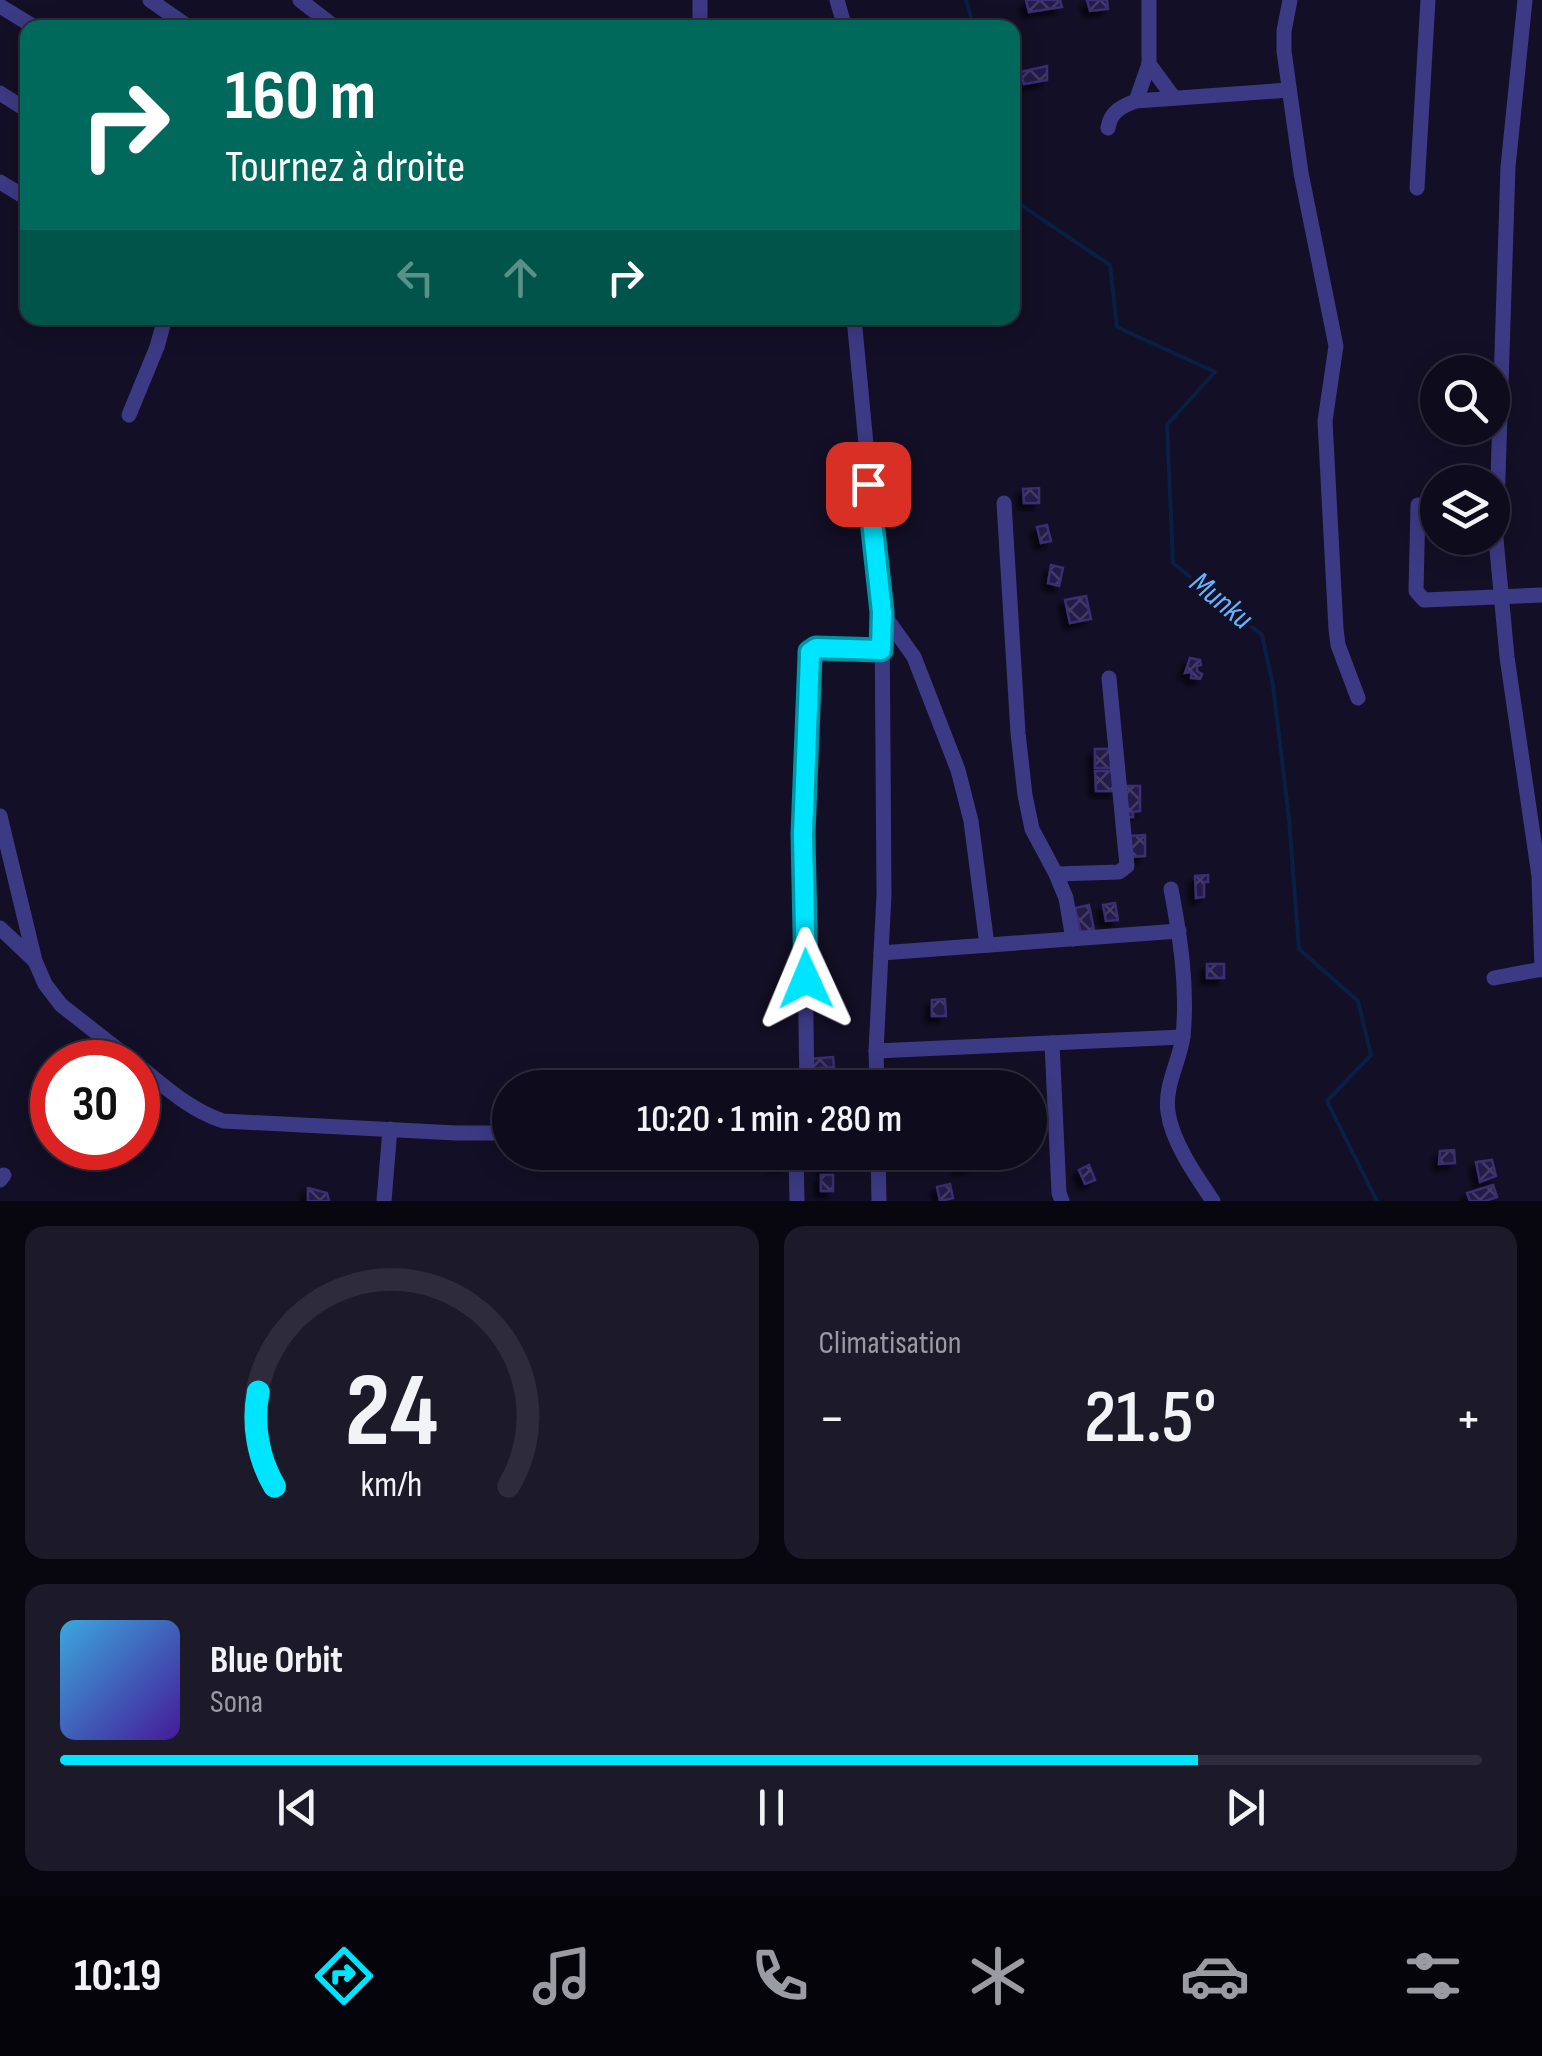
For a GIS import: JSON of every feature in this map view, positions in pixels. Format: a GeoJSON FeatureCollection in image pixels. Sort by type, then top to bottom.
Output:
{"type":"FeatureCollection","features":[{"type":"Feature","properties":{"kind":"street"},"geometry":{"type":"LineString","coordinates":[[150,0],[179,20]]}},
{"type":"Feature","properties":{"kind":"street"},"geometry":{"type":"LineString","coordinates":[[300,0],[326,20]]}},
{"type":"Feature","properties":{"kind":"street"},"geometry":{"type":"LineString","coordinates":[[1136,102],[1148,64],[1149,0]]}},
{"type":"Feature","properties":{"kind":"street"},"geometry":{"type":"LineString","coordinates":[[1290,0],[1284,31],[1289,90],[1301,173],[1336,346],[1325,422],[1336,629],[1358,698]]}},
{"type":"Feature","properties":{"kind":"street"},"geometry":{"type":"LineString","coordinates":[[1417,188],[1428,0]]}},
{"type":"Feature","properties":{"kind":"street"},"geometry":{"type":"LineString","coordinates":[[1494,978],[1542,970],[1539,876],[1507,657],[1496,539],[1508,185],[1526,0]]}},
{"type":"Feature","properties":{"kind":"street"},"geometry":{"type":"LineString","coordinates":[[0,6],[23,20]]}},
{"type":"Feature","properties":{"kind":"street"},"geometry":{"type":"LineString","coordinates":[[1148,64],[1174,98]]}},
{"type":"Feature","properties":{"kind":"street"},"geometry":{"type":"LineString","coordinates":[[1108,128],[1118,109],[1136,102],[1289,90]]}},
{"type":"Feature","properties":{"kind":"street"},"geometry":{"type":"LineString","coordinates":[[130,415],[163,325]]}},
{"type":"Feature","properties":{"kind":"street"},"geometry":{"type":"LineString","coordinates":[[855,325],[882,612],[884,896],[877,1070]]}},
{"type":"Feature","properties":{"kind":"street"},"geometry":{"type":"LineString","coordinates":[[1004,502],[1025,795],[1032,829],[1066,898],[1073,939]]}},
{"type":"Feature","properties":{"kind":"street"},"geometry":{"type":"LineString","coordinates":[[1418,505],[1416,591],[1424,600],[1542,595]]}},
{"type":"Feature","properties":{"kind":"street"},"geometry":{"type":"LineString","coordinates":[[882,612],[914,657],[958,770],[971,821],[988,945]]}},
{"type":"Feature","properties":{"kind":"street"},"geometry":{"type":"LineString","coordinates":[[808,1070],[803,834],[810,652],[816,648],[881,650]]}},
{"type":"Feature","properties":{"kind":"street"},"geometry":{"type":"LineString","coordinates":[[1056,874],[1119,872],[1127,866],[1108,678]]}},
{"type":"Feature","properties":{"kind":"street"},"geometry":{"type":"LineString","coordinates":[[0,816],[44,984],[61,1004],[106,1040]]}},
{"type":"Feature","properties":{"kind":"street"},"geometry":{"type":"LineString","coordinates":[[1170,889],[1179,931],[1182,1037],[1168,1112],[1185,1159],[1213,1201]]}},
{"type":"Feature","properties":{"kind":"street"},"geometry":{"type":"LineString","coordinates":[[0,928],[35,960]]}},
{"type":"Feature","properties":{"kind":"street"},"geometry":{"type":"LineString","coordinates":[[880,952],[1179,931]]}},
{"type":"Feature","properties":{"kind":"street"},"geometry":{"type":"LineString","coordinates":[[876,1051],[1182,1037]]}},
{"type":"Feature","properties":{"kind":"street"},"geometry":{"type":"LineString","coordinates":[[1052,1043],[1062,1201]]}},
{"type":"Feature","properties":{"kind":"street"},"geometry":{"type":"LineString","coordinates":[[160,1083],[204,1114],[224,1120],[284,1126],[492,1133]]}},
{"type":"Feature","properties":{"kind":"street"},"geometry":{"type":"LineString","coordinates":[[384,1201],[390,1128]]}},
{"type":"Feature","properties":{"kind":"street"},"geometry":{"type":"LineString","coordinates":[[796,1170],[797,1201]]}},
{"type":"Feature","properties":{"kind":"street"},"geometry":{"type":"LineString","coordinates":[[878,1170],[879,1201]]}},
{"type":"Feature","properties":{"kind":"building"},"geometry":{"type":"Polygon","coordinates":[[[1026,0],[1060,0],[1062,7],[1029,12],[1026,0]]]}},
{"type":"Feature","properties":{"kind":"building"},"geometry":{"type":"Polygon","coordinates":[[[1087,0],[1107,0],[1108,9],[1090,11],[1087,0]]]}},
{"type":"Feature","properties":{"kind":"building"},"geometry":{"type":"Polygon","coordinates":[[[1047,66],[1047,80],[1024,84],[1020,72],[1047,66]]]}},
{"type":"Feature","properties":{"kind":"building"},"geometry":{"type":"Polygon","coordinates":[[[1039,488],[1039,503],[1024,503],[1023,489],[1039,488]]]}},
{"type":"Feature","properties":{"kind":"building"},"geometry":{"type":"Polygon","coordinates":[[[1047,525],[1051,541],[1041,543],[1037,527],[1047,525]]]}},
{"type":"Feature","properties":{"kind":"building"},"geometry":{"type":"Polygon","coordinates":[[[1051,565],[1063,568],[1059,586],[1048,583],[1051,565]]]}},
{"type":"Feature","properties":{"kind":"building"},"geometry":{"type":"Polygon","coordinates":[[[1086,596],[1091,619],[1070,623],[1065,600],[1086,596]]]}},
{"type":"Feature","properties":{"kind":"building"},"geometry":{"type":"Polygon","coordinates":[[[1190,658],[1200,660],[1200,679],[1191,678],[1192,672],[1185,673],[1190,658]]]}},
{"type":"Feature","properties":{"kind":"building"},"geometry":{"type":"Polygon","coordinates":[[[1095,749],[1115,749],[1115,768],[1095,768],[1095,749]]]}},
{"type":"Feature","properties":{"kind":"building"},"geometry":{"type":"Polygon","coordinates":[[[1095,771],[1115,771],[1116,791],[1096,791],[1095,771]]]}},
{"type":"Feature","properties":{"kind":"building"},"geometry":{"type":"Polygon","coordinates":[[[1126,786],[1140,786],[1140,811],[1133,812],[1133,817],[1126,817],[1126,786]]]}},
{"type":"Feature","properties":{"kind":"building"},"geometry":{"type":"Polygon","coordinates":[[[1145,835],[1145,856],[1129,857],[1128,836],[1145,835]]]}},
{"type":"Feature","properties":{"kind":"building"},"geometry":{"type":"Polygon","coordinates":[[[1208,875],[1204,897],[1196,898],[1195,876],[1208,875]]]}},
{"type":"Feature","properties":{"kind":"building"},"geometry":{"type":"Polygon","coordinates":[[[1115,903],[1118,920],[1106,921],[1103,905],[1115,903]]]}},
{"type":"Feature","properties":{"kind":"building"},"geometry":{"type":"Polygon","coordinates":[[[1089,905],[1094,930],[1081,933],[1075,908],[1089,905]]]}},
{"type":"Feature","properties":{"kind":"building"},"geometry":{"type":"Polygon","coordinates":[[[1207,964],[1224,964],[1224,978],[1207,978],[1207,964]]]}},
{"type":"Feature","properties":{"kind":"building"},"geometry":{"type":"Polygon","coordinates":[[[945,999],[946,1016],[932,1016],[932,1000],[945,999]]]}},
{"type":"Feature","properties":{"kind":"building"},"geometry":{"type":"Polygon","coordinates":[[[833,1057],[834,1067],[810,1069],[809,1059],[833,1057]]]}},
{"type":"Feature","properties":{"kind":"building"},"geometry":{"type":"Polygon","coordinates":[[[1454,1150],[1455,1163],[1439,1164],[1440,1151],[1454,1150]]]}},
{"type":"Feature","properties":{"kind":"building"},"geometry":{"type":"Polygon","coordinates":[[[1492,1160],[1496,1176],[1480,1182],[1476,1162],[1492,1160]]]}},
{"type":"Feature","properties":{"kind":"building"},"geometry":{"type":"Polygon","coordinates":[[[1089,1165],[1095,1180],[1085,1184],[1079,1170],[1089,1165]]]}},
{"type":"Feature","properties":{"kind":"building"},"geometry":{"type":"Polygon","coordinates":[[[821,1175],[833,1175],[833,1191],[821,1191],[821,1175]]]}},
{"type":"Feature","properties":{"kind":"building"},"geometry":{"type":"Polygon","coordinates":[[[950,1184],[953,1198],[940,1201],[937,1187],[950,1184]]]}},
{"type":"Feature","properties":{"kind":"building"},"geometry":{"type":"Polygon","coordinates":[[[1493,1185],[1497,1197],[1470,1201],[1467,1193],[1493,1185]]]}},
{"type":"Feature","properties":{"kind":"building"},"geometry":{"type":"Polygon","coordinates":[[[308,1188],[327,1193],[329,1201],[308,1201],[308,1188]]]}},
{"type":"Feature","properties":{"kind":"waterway","name":"Munku"},"geometry":{"type":"LineString","coordinates":[[966,0],[972,20]]}},
{"type":"Feature","properties":{"kind":"waterway","name":"Munku"},"geometry":{"type":"LineString","coordinates":[[1020,204],[1110,265],[1117,327],[1215,372],[1167,425],[1173,563],[1262,635],[1273,685],[1289,819],[1299,949],[1358,1001],[1371,1055],[1327,1101],[1377,1201]]}},
{"type":"Feature","properties":{"kind":"route"},"geometry":{"type":"LineString","coordinates":[[806,979],[803,834],[810,652],[816,648],[881,650],[882,612],[868,484]]}}]}
